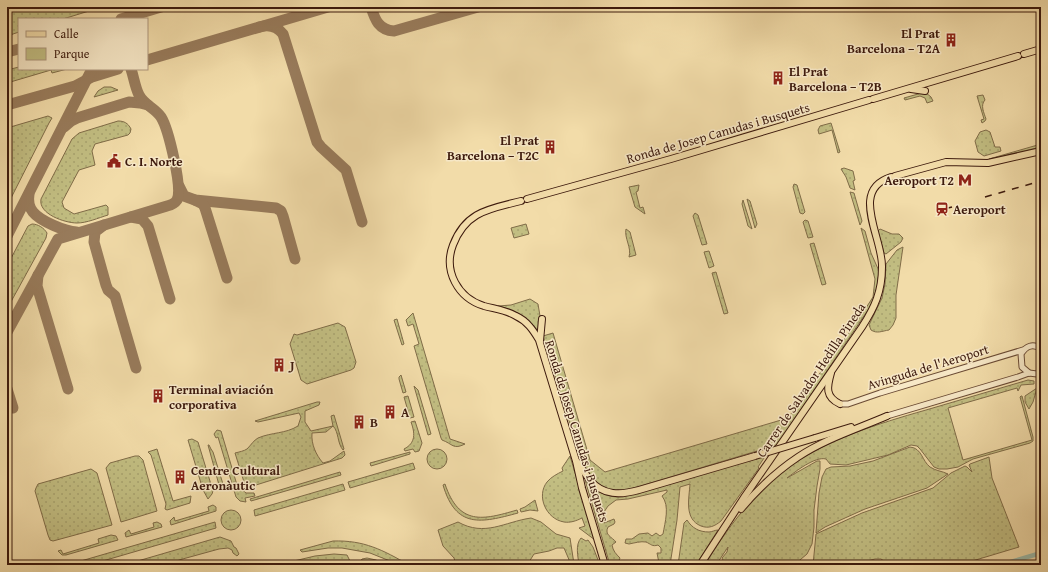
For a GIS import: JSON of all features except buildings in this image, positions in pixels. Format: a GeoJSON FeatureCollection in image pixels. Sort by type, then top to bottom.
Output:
{"type":"FeatureCollection","features":[{"type":"Feature","properties":{"kind":"main road","name":"Ronda de Josep Canudas i Busquets"},"geometry":{"type":"LineString","coordinates":[[605,565],[582,488],[576,461],[541,345],[532,329],[521,319],[509,313],[476,303],[462,293],[454,282],[450,269],[451,254],[454,243],[470,219],[486,210],[671,159],[1041,49]]}},
{"type":"Feature","properties":{"kind":"main road"},"geometry":{"type":"LineString","coordinates":[[907,89],[925,91]]}},
{"type":"Feature","properties":{"kind":"main road","name":"Carrer de Salvador Hedilla Pineda"},"geometry":{"type":"LineString","coordinates":[[700,565],[722,530],[862,327],[878,297],[881,284],[882,265],[871,217],[869,201],[872,190],[878,183],[893,176],[946,162],[988,163],[1041,151]]}},
{"type":"Feature","properties":{"kind":"main road"},"geometry":{"type":"LineString","coordinates":[[541,345],[542,319]]}},
{"type":"Feature","properties":{"kind":"main road"},"geometry":{"type":"LineString","coordinates":[[833,368],[828,383],[828,391],[832,399],[840,404]]}},
{"type":"Feature","properties":{"kind":"main road"},"geometry":{"type":"LineString","coordinates":[[576,461],[595,486],[605,491],[621,494],[755,456],[887,416]]}},
{"type":"Feature","properties":{"kind":"main road"},"geometry":{"type":"LineString","coordinates":[[722,530],[761,488],[798,457],[826,442],[887,416]]}},
{"type":"Feature","properties":{"kind":"street","name":"Avinguda de l'Aeroport"},"geometry":{"type":"LineString","coordinates":[[840,404],[848,404],[1023,350],[1030,346],[1040,347]]}},
{"type":"Feature","properties":{"kind":"street"},"geometry":{"type":"LineString","coordinates":[[1023,350],[1021,354],[1022,367],[1029,373]]}},
{"type":"Feature","properties":{"kind":"street"},"geometry":{"type":"LineString","coordinates":[[887,416],[1029,373],[1037,374],[1041,371]]}},
{"type":"Feature","properties":{"kind":"green space"},"geometry":{"type":"Polygon","coordinates":[[[7,7],[102,7],[66,18],[18,18],[18,32],[7,36],[7,7]]]}},
{"type":"Feature","properties":{"kind":"green space"},"geometry":{"type":"Polygon","coordinates":[[[18,67],[18,70],[51,70],[7,83],[7,70],[18,67]]]}},
{"type":"Feature","properties":{"kind":"green space"},"geometry":{"type":"Polygon","coordinates":[[[51,70],[63,70],[52,73],[51,70]]]}},
{"type":"Feature","properties":{"kind":"green space"},"geometry":{"type":"Polygon","coordinates":[[[104,87],[111,87],[118,90],[94,97],[98,91],[104,87]]]}},
{"type":"Feature","properties":{"kind":"green space"},"geometry":{"type":"Polygon","coordinates":[[[925,92],[933,101],[927,103],[925,98],[920,96],[905,100],[904,98],[925,92]]]}},
{"type":"Feature","properties":{"kind":"green space"},"geometry":{"type":"Polygon","coordinates":[[[983,95],[985,100],[983,109],[986,119],[982,123],[981,120],[984,119],[977,96],[983,95]]]}},
{"type":"Feature","properties":{"kind":"green space"},"geometry":{"type":"Polygon","coordinates":[[[48,116],[52,118],[7,206],[7,128],[48,116]]]}},
{"type":"Feature","properties":{"kind":"green space"},"geometry":{"type":"Polygon","coordinates":[[[118,121],[129,125],[131,129],[130,133],[128,135],[95,144],[92,151],[95,165],[79,170],[62,202],[64,208],[74,214],[106,205],[108,207],[108,215],[81,223],[72,223],[53,217],[44,209],[41,204],[41,199],[72,139],[79,133],[118,121]]]}},
{"type":"Feature","properties":{"kind":"green space"},"geometry":{"type":"Polygon","coordinates":[[[831,123],[840,152],[838,153],[832,130],[819,134],[818,130],[820,126],[831,123]]]}},
{"type":"Feature","properties":{"kind":"green space"},"geometry":{"type":"Polygon","coordinates":[[[986,130],[990,132],[995,147],[1000,147],[1001,151],[984,156],[978,152],[975,141],[980,132],[986,130]]]}},
{"type":"Feature","properties":{"kind":"green space"},"geometry":{"type":"Polygon","coordinates":[[[1041,144],[1041,147],[989,159],[1041,144]]]}},
{"type":"Feature","properties":{"kind":"green space"},"geometry":{"type":"Polygon","coordinates":[[[844,168],[853,171],[855,190],[850,188],[841,169],[844,168]]]}},
{"type":"Feature","properties":{"kind":"green space"},"geometry":{"type":"Polygon","coordinates":[[[794,184],[797,185],[805,212],[803,214],[800,213],[793,187],[794,184]]]}},
{"type":"Feature","properties":{"kind":"green space"},"geometry":{"type":"Polygon","coordinates":[[[639,185],[638,191],[636,192],[640,208],[643,207],[645,214],[635,207],[629,187],[639,185]]]}},
{"type":"Feature","properties":{"kind":"green space"},"geometry":{"type":"Polygon","coordinates":[[[850,192],[854,193],[862,221],[860,225],[850,192]]]}},
{"type":"Feature","properties":{"kind":"green space"},"geometry":{"type":"Polygon","coordinates":[[[747,199],[750,201],[757,224],[755,228],[747,199]]]}},
{"type":"Feature","properties":{"kind":"green space"},"geometry":{"type":"Polygon","coordinates":[[[743,200],[752,229],[748,226],[742,204],[743,200]]]}},
{"type":"Feature","properties":{"kind":"green space"},"geometry":{"type":"Polygon","coordinates":[[[695,213],[698,215],[707,244],[702,245],[693,216],[695,213]]]}},
{"type":"Feature","properties":{"kind":"green space"},"geometry":{"type":"Polygon","coordinates":[[[805,220],[808,221],[813,237],[808,238],[803,222],[805,220]]]}},
{"type":"Feature","properties":{"kind":"green space"},"geometry":{"type":"Polygon","coordinates":[[[32,224],[44,229],[47,233],[46,238],[7,309],[7,266],[28,226],[32,224]]]}},
{"type":"Feature","properties":{"kind":"green space"},"geometry":{"type":"Polygon","coordinates":[[[526,224],[529,234],[514,238],[511,228],[526,224]]]}},
{"type":"Feature","properties":{"kind":"green space"},"geometry":{"type":"Polygon","coordinates":[[[861,228],[865,231],[871,253],[879,271],[877,291],[872,304],[777,445],[630,489],[616,491],[605,489],[591,477],[587,471],[567,415],[543,336],[553,333],[590,460],[605,472],[788,418],[873,297],[875,279],[861,228]]]}},
{"type":"Feature","properties":{"kind":"green space"},"geometry":{"type":"Polygon","coordinates":[[[626,229],[630,232],[636,255],[629,257],[630,250],[626,236],[626,229]]]}},
{"type":"Feature","properties":{"kind":"green space"},"geometry":{"type":"Polygon","coordinates":[[[880,229],[892,234],[899,234],[903,238],[901,242],[886,254],[884,253],[878,231],[880,229]]]}},
{"type":"Feature","properties":{"kind":"green space"},"geometry":{"type":"Polygon","coordinates":[[[814,243],[826,284],[822,285],[810,244],[814,243]]]}},
{"type":"Feature","properties":{"kind":"green space"},"geometry":{"type":"Polygon","coordinates":[[[903,247],[896,295],[896,318],[889,330],[875,332],[871,330],[869,325],[882,298],[885,284],[886,264],[897,250],[903,247]]]}},
{"type":"Feature","properties":{"kind":"green space"},"geometry":{"type":"Polygon","coordinates":[[[709,251],[714,266],[709,268],[704,252],[709,251]]]}},
{"type":"Feature","properties":{"kind":"green space"},"geometry":{"type":"Polygon","coordinates":[[[716,272],[728,313],[724,314],[712,273],[716,272]]]}},
{"type":"Feature","properties":{"kind":"green space"},"geometry":{"type":"Polygon","coordinates":[[[530,299],[538,304],[540,316],[538,331],[530,322],[520,315],[498,306],[511,305],[530,299]]]}},
{"type":"Feature","properties":{"kind":"green space"},"geometry":{"type":"Polygon","coordinates":[[[413,313],[450,439],[465,444],[461,446],[453,446],[441,438],[414,346],[419,344],[413,324],[408,326],[406,320],[413,313]]]}},
{"type":"Feature","properties":{"kind":"green space"},"geometry":{"type":"Polygon","coordinates":[[[397,319],[404,344],[402,345],[394,320],[397,319]]]}},
{"type":"Feature","properties":{"kind":"green space"},"geometry":{"type":"Polygon","coordinates":[[[338,323],[345,327],[356,362],[354,368],[307,384],[301,380],[290,344],[294,334],[297,335],[338,323]]]}},
{"type":"Feature","properties":{"kind":"green space"},"geometry":{"type":"Polygon","coordinates":[[[401,375],[406,392],[403,393],[399,379],[401,375]]]}},
{"type":"Feature","properties":{"kind":"green space"},"geometry":{"type":"Polygon","coordinates":[[[1028,380],[1034,381],[1034,384],[1021,385],[1018,391],[1017,388],[948,408],[963,460],[1032,440],[1020,397],[1021,396],[1033,437],[1033,441],[1030,443],[973,459],[958,467],[947,469],[939,469],[934,467],[917,446],[911,445],[888,455],[846,465],[830,464],[826,459],[816,460],[805,465],[787,478],[817,461],[820,461],[814,510],[812,544],[807,554],[794,565],[718,565],[723,560],[722,558],[727,552],[728,547],[716,565],[705,565],[731,526],[752,500],[763,488],[787,468],[803,458],[836,441],[871,427],[1028,380]]]}},
{"type":"Feature","properties":{"kind":"green space"},"geometry":{"type":"Polygon","coordinates":[[[414,386],[418,390],[431,434],[428,435],[414,386]]]}},
{"type":"Feature","properties":{"kind":"green space"},"geometry":{"type":"Polygon","coordinates":[[[1037,388],[1033,402],[1029,409],[1025,402],[1025,396],[1037,388]]]}},
{"type":"Feature","properties":{"kind":"green space"},"geometry":{"type":"Polygon","coordinates":[[[408,396],[414,417],[410,418],[404,397],[408,396]]]}},
{"type":"Feature","properties":{"kind":"green space"},"geometry":{"type":"Polygon","coordinates":[[[320,402],[319,405],[305,411],[305,422],[311,431],[333,426],[326,432],[312,433],[312,441],[316,453],[323,463],[330,461],[344,451],[345,455],[342,458],[256,485],[252,486],[246,484],[244,482],[235,453],[247,449],[258,438],[293,429],[298,426],[301,417],[299,413],[258,422],[255,421],[320,402]]]}},
{"type":"Feature","properties":{"kind":"green space"},"geometry":{"type":"Polygon","coordinates":[[[334,415],[344,449],[343,450],[335,428],[333,426],[331,416],[334,415]]]}},
{"type":"Feature","properties":{"kind":"green space"},"geometry":{"type":"Polygon","coordinates":[[[415,421],[422,443],[419,451],[415,452],[413,449],[405,451],[404,449],[413,441],[414,434],[411,422],[415,421]]]}},
{"type":"Feature","properties":{"kind":"green space"},"geometry":{"type":"Polygon","coordinates":[[[217,430],[221,431],[237,485],[246,493],[254,493],[255,496],[245,498],[246,502],[240,501],[236,497],[218,437],[216,438],[214,434],[217,430]]]}},
{"type":"Feature","properties":{"kind":"green space"},"geometry":{"type":"Polygon","coordinates":[[[192,439],[198,442],[213,491],[208,499],[203,490],[188,440],[192,439]]]}},
{"type":"Feature","properties":{"kind":"green space"},"geometry":{"type":"Polygon","coordinates":[[[208,445],[213,452],[223,484],[219,485],[208,445]]]}},
{"type":"Feature","properties":{"kind":"green space"},"geometry":{"type":"Polygon","coordinates":[[[910,447],[919,452],[930,467],[948,474],[927,488],[865,509],[825,527],[816,533],[819,493],[822,477],[826,469],[873,461],[910,447]]]}},
{"type":"Feature","properties":{"kind":"green space"},"geometry":{"type":"Polygon","coordinates":[[[157,449],[173,501],[191,496],[190,503],[167,510],[165,509],[166,504],[151,455],[148,452],[157,449]]]}},
{"type":"Feature","properties":{"kind":"green space"},"geometry":{"type":"Polygon","coordinates":[[[437,449],[444,452],[447,459],[444,466],[437,469],[430,466],[427,459],[430,452],[437,449]]]}},
{"type":"Feature","properties":{"kind":"green space"},"geometry":{"type":"Polygon","coordinates":[[[410,452],[410,454],[371,466],[370,463],[410,452]]]}},
{"type":"Feature","properties":{"kind":"green space"},"geometry":{"type":"Polygon","coordinates":[[[766,455],[758,467],[759,468],[721,521],[712,526],[701,526],[692,519],[689,508],[690,484],[680,487],[677,520],[670,565],[656,565],[659,563],[657,553],[661,553],[661,548],[658,545],[656,546],[646,542],[625,543],[626,539],[632,539],[639,534],[648,533],[652,536],[656,533],[660,536],[663,534],[666,519],[666,504],[662,496],[667,492],[667,490],[628,499],[616,500],[608,506],[604,512],[604,523],[614,519],[614,524],[608,527],[607,532],[616,542],[612,545],[612,547],[620,558],[617,565],[610,565],[585,480],[597,491],[607,495],[623,497],[766,455]]]}},
{"type":"Feature","properties":{"kind":"green space"},"geometry":{"type":"Polygon","coordinates":[[[139,456],[143,460],[157,511],[121,522],[106,468],[110,463],[139,456]]]}},
{"type":"Feature","properties":{"kind":"green space"},"geometry":{"type":"Polygon","coordinates":[[[570,456],[595,540],[579,528],[585,526],[582,518],[568,522],[558,520],[548,512],[543,500],[542,494],[547,482],[552,477],[563,471],[562,468],[570,456]]]}},
{"type":"Feature","properties":{"kind":"green space"},"geometry":{"type":"Polygon","coordinates":[[[989,457],[992,478],[1019,547],[959,565],[886,565],[881,559],[875,559],[851,565],[813,565],[816,534],[862,513],[933,488],[951,473],[965,466],[972,472],[969,465],[970,464],[989,457]]]}},
{"type":"Feature","properties":{"kind":"green space"},"geometry":{"type":"Polygon","coordinates":[[[413,463],[415,469],[350,488],[348,482],[413,463]]]}},
{"type":"Feature","properties":{"kind":"green space"},"geometry":{"type":"Polygon","coordinates":[[[91,469],[97,473],[112,525],[53,541],[50,540],[35,491],[38,484],[91,469]]]}},
{"type":"Feature","properties":{"kind":"green space"},"geometry":{"type":"Polygon","coordinates":[[[340,472],[341,475],[251,501],[250,499],[340,472]]]}},
{"type":"Feature","properties":{"kind":"green space"},"geometry":{"type":"Polygon","coordinates":[[[343,484],[345,490],[255,516],[254,510],[343,484]]]}},
{"type":"Feature","properties":{"kind":"green space"},"geometry":{"type":"Polygon","coordinates":[[[445,484],[457,507],[465,513],[483,517],[517,510],[518,513],[481,520],[463,516],[455,509],[448,499],[443,485],[445,484]]]}},
{"type":"Feature","properties":{"kind":"green space"},"geometry":{"type":"Polygon","coordinates":[[[535,500],[538,511],[530,510],[521,512],[520,509],[535,500]]]}},
{"type":"Feature","properties":{"kind":"green space"},"geometry":{"type":"Polygon","coordinates":[[[213,505],[216,507],[216,511],[171,525],[170,521],[174,517],[175,521],[209,511],[208,507],[213,505]]]}},
{"type":"Feature","properties":{"kind":"green space"},"geometry":{"type":"Polygon","coordinates":[[[231,510],[238,513],[241,520],[238,527],[231,530],[224,527],[221,520],[224,513],[231,510]]]}},
{"type":"Feature","properties":{"kind":"green space"},"geometry":{"type":"Polygon","coordinates":[[[531,518],[541,522],[556,534],[570,538],[574,564],[570,562],[564,548],[557,548],[534,554],[529,562],[544,562],[548,565],[456,565],[454,558],[443,546],[438,530],[458,522],[477,528],[486,528],[531,518]]]}},
{"type":"Feature","properties":{"kind":"green space"},"geometry":{"type":"Polygon","coordinates":[[[687,520],[694,527],[705,532],[718,530],[696,565],[678,565],[684,523],[687,520]]]}},
{"type":"Feature","properties":{"kind":"green space"},"geometry":{"type":"Polygon","coordinates":[[[157,522],[161,524],[162,527],[126,537],[125,533],[129,530],[131,534],[154,527],[153,523],[157,522]]]}},
{"type":"Feature","properties":{"kind":"green space"},"geometry":{"type":"Polygon","coordinates":[[[215,522],[216,528],[89,565],[75,565],[74,563],[215,522]]]}},
{"type":"Feature","properties":{"kind":"green space"},"geometry":{"type":"Polygon","coordinates":[[[111,535],[116,536],[118,540],[66,555],[62,555],[58,551],[61,550],[63,554],[99,543],[98,539],[111,535]]]}},
{"type":"Feature","properties":{"kind":"green space"},"geometry":{"type":"Polygon","coordinates":[[[220,537],[231,541],[239,554],[237,556],[228,548],[179,560],[170,565],[124,565],[220,537]]]}},
{"type":"Feature","properties":{"kind":"green space"},"geometry":{"type":"Polygon","coordinates":[[[581,538],[586,541],[588,540],[593,547],[600,565],[579,565],[577,547],[581,538]]]}},
{"type":"Feature","properties":{"kind":"green space"},"geometry":{"type":"Polygon","coordinates":[[[333,541],[364,544],[391,555],[409,565],[400,565],[370,553],[342,548],[328,548],[302,552],[300,550],[333,541]]]}},
{"type":"Feature","properties":{"kind":"green space"},"geometry":{"type":"Polygon","coordinates":[[[334,554],[347,555],[352,565],[277,565],[315,556],[334,554]]]}},
{"type":"Feature","properties":{"kind":"green space"},"geometry":{"type":"Polygon","coordinates":[[[367,558],[376,560],[386,565],[358,565],[362,559],[367,558]]]}},
{"type":"Feature","properties":{"kind":"waterway"},"geometry":{"type":"LineString","coordinates":[[1000,565],[1041,553]]}},
{"type":"Feature","properties":{"kind":"taxiway"},"geometry":{"type":"LineString","coordinates":[[124,18],[161,7]]}},
{"type":"Feature","properties":{"kind":"taxiway"},"geometry":{"type":"LineString","coordinates":[[148,60],[328,7]]}},
{"type":"Feature","properties":{"kind":"taxiway"},"geometry":{"type":"LineString","coordinates":[[371,7],[378,24],[385,29],[394,31],[478,7]]}},
{"type":"Feature","properties":{"kind":"taxiway"},"geometry":{"type":"LineString","coordinates":[[259,27],[272,26],[283,34],[317,142],[346,170],[362,222]]}},
{"type":"Feature","properties":{"kind":"taxiway"},"geometry":{"type":"LineString","coordinates":[[7,52],[18,49]]}},
{"type":"Feature","properties":{"kind":"taxiway"},"geometry":{"type":"LineString","coordinates":[[7,236],[91,70]]}},
{"type":"Feature","properties":{"kind":"taxiway"},"geometry":{"type":"LineString","coordinates":[[7,105],[75,86],[92,77],[115,70]]}},
{"type":"Feature","properties":{"kind":"taxiway"},"geometry":{"type":"LineString","coordinates":[[7,332],[58,239],[168,206],[177,200],[178,184],[174,158],[164,123],[159,114],[139,95],[131,70]]}},
{"type":"Feature","properties":{"kind":"taxiway"},"geometry":{"type":"LineString","coordinates":[[64,127],[77,118],[129,102],[148,105]]}},
{"type":"Feature","properties":{"kind":"taxiway"},"geometry":{"type":"LineString","coordinates":[[179,186],[184,196],[195,200],[276,208],[281,211],[295,259]]}},
{"type":"Feature","properties":{"kind":"taxiway"},"geometry":{"type":"LineString","coordinates":[[29,194],[30,206],[36,215],[41,219],[66,230],[77,232]]}},
{"type":"Feature","properties":{"kind":"taxiway"},"geometry":{"type":"LineString","coordinates":[[195,200],[203,204],[205,208],[227,278]]}},
{"type":"Feature","properties":{"kind":"taxiway"},"geometry":{"type":"LineString","coordinates":[[131,217],[142,219],[148,226],[170,299]]}},
{"type":"Feature","properties":{"kind":"taxiway"},"geometry":{"type":"LineString","coordinates":[[104,225],[95,232],[94,242],[106,285],[108,290],[115,296],[136,368]]}},
{"type":"Feature","properties":{"kind":"taxiway"},"geometry":{"type":"LineString","coordinates":[[38,275],[37,286],[68,389]]}},
{"type":"Feature","properties":{"kind":"taxiway"},"geometry":{"type":"LineString","coordinates":[[7,389],[13,408]]}},
{"type":"Feature","properties":{"kind":"railway"},"geometry":{"type":"LineString","coordinates":[[985,197],[1041,181]]}},
{"type":"Feature","properties":{"kind":"railway"},"geometry":{"type":"LineString","coordinates":[[948,208],[952,207]]}},
{"type":"Feature","properties":{"kind":"place","name":"El Prat Barcelona – T2A"},"geometry":{"type":"Point","coordinates":[951,40]}},
{"type":"Feature","properties":{"kind":"place","name":"El Prat Barcelona – T2B"},"geometry":{"type":"Point","coordinates":[778,78]}},
{"type":"Feature","properties":{"kind":"place","name":"El Prat Barcelona – T2C"},"geometry":{"type":"Point","coordinates":[550,147]}},
{"type":"Feature","properties":{"kind":"place","name":"C. I. Norte"},"geometry":{"type":"Point","coordinates":[114,161]}},
{"type":"Feature","properties":{"kind":"place","name":"Aeroport T2"},"geometry":{"type":"Point","coordinates":[965,180]}},
{"type":"Feature","properties":{"kind":"place","name":"Aeroport"},"geometry":{"type":"Point","coordinates":[942,209]}},
{"type":"Feature","properties":{"kind":"place","name":"J"},"geometry":{"type":"Point","coordinates":[279,365]}},
{"type":"Feature","properties":{"kind":"place","name":"Terminal aviación corporativa"},"geometry":{"type":"Point","coordinates":[158,396]}},
{"type":"Feature","properties":{"kind":"place","name":"A"},"geometry":{"type":"Point","coordinates":[390,412]}},
{"type":"Feature","properties":{"kind":"place","name":"B"},"geometry":{"type":"Point","coordinates":[359,422]}},
{"type":"Feature","properties":{"kind":"place","name":"Centre Cultural Aeronàutic"},"geometry":{"type":"Point","coordinates":[180,477]}}]}
